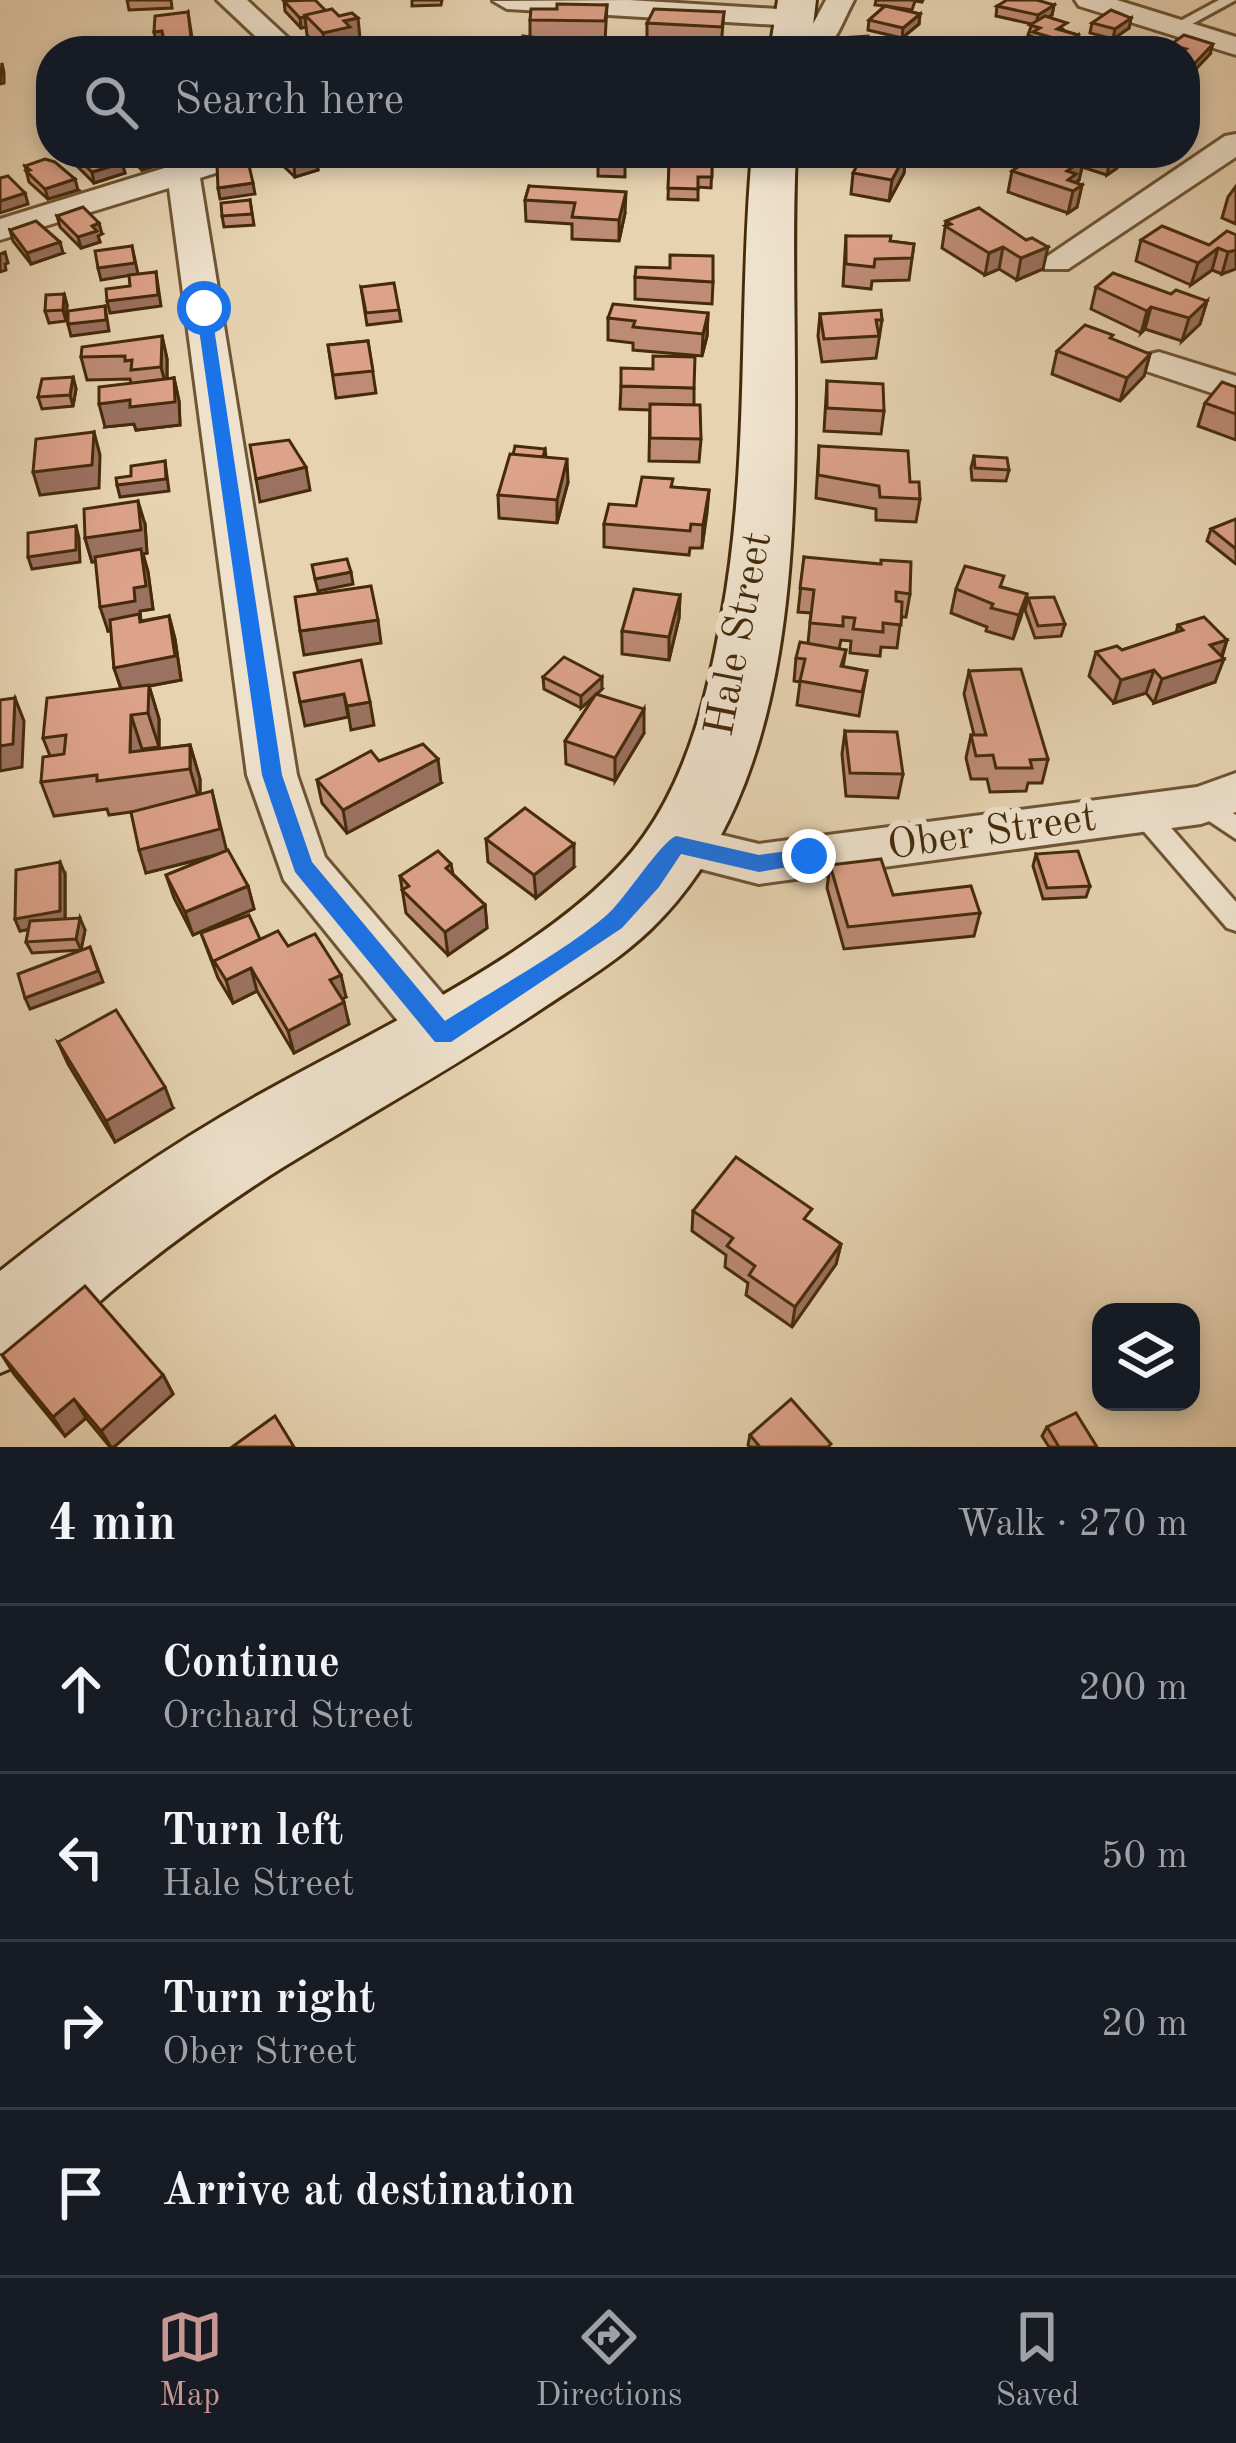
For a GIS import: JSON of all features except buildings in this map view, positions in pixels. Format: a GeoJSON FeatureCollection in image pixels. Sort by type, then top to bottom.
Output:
{"type":"FeatureCollection","features":[{"type":"Feature","properties":{"kind":"main road","name":"Hale Street"},"geometry":{"type":"LineString","coordinates":[[0,1329],[99,1242],[247,1145],[443,1035],[614,922],[676,844],[715,763],[754,614],[768,445],[774,168]]}},
{"type":"Feature","properties":{"kind":"street"},"geometry":{"type":"LineString","coordinates":[[231,0],[271,36]]}},
{"type":"Feature","properties":{"kind":"street"},"geometry":{"type":"LineString","coordinates":[[821,36],[840,0]]}},
{"type":"Feature","properties":{"kind":"street"},"geometry":{"type":"LineString","coordinates":[[1089,0],[1236,46]]}},
{"type":"Feature","properties":{"kind":"street"},"geometry":{"type":"LineString","coordinates":[[507,1],[796,30]]}},
{"type":"Feature","properties":{"kind":"street"},"geometry":{"type":"LineString","coordinates":[[1200,167],[1236,143]]}},
{"type":"Feature","properties":{"kind":"street"},"geometry":{"type":"LineString","coordinates":[[0,230],[199,168]]}},
{"type":"Feature","properties":{"kind":"street"},"geometry":{"type":"LineString","coordinates":[[1055,262],[1198,168]]}},
{"type":"Feature","properties":{"kind":"street"},"geometry":{"type":"LineString","coordinates":[[183,173],[272,775],[302,866],[443,1035]]}},
{"type":"Feature","properties":{"kind":"street"},"geometry":{"type":"LineString","coordinates":[[1160,363],[1236,389]]}},
{"type":"Feature","properties":{"kind":"street","name":"Ober Street"},"geometry":{"type":"LineString","coordinates":[[676,844],[759,863],[1143,813],[1225,808]]}},
{"type":"Feature","properties":{"kind":"lane"},"geometry":{"type":"LineString","coordinates":[[1176,27],[1229,0]]}},
{"type":"Feature","properties":{"kind":"lane"},"geometry":{"type":"LineString","coordinates":[[1143,813],[1236,920]]}},
{"type":"Feature","properties":{"kind":"route"},"geometry":{"type":"LineString","coordinates":[[204,308],[272,775],[302,866],[443,1035],[614,922],[676,844],[759,863],[809,856]]}}]}
